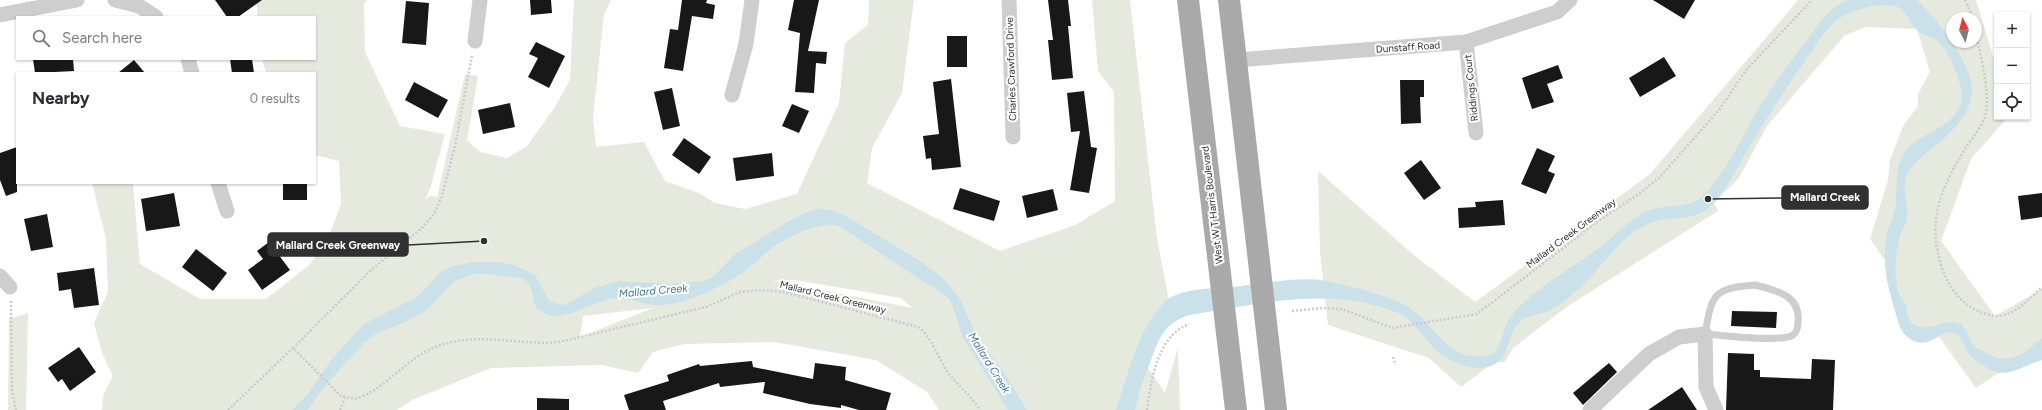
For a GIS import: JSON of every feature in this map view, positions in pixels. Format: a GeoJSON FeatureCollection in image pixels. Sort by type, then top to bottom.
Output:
{"type":"FeatureCollection","features":[{"type":"Feature","properties":{"kind":"main road","name":"West W T Harris Boulevard"},"geometry":{"type":"LineString","coordinates":[[1188,0],[1236,410]]}},
{"type":"Feature","properties":{"kind":"main road"},"geometry":{"type":"LineString","coordinates":[[1229,0],[1276,410]]}},
{"type":"Feature","properties":{"kind":"street"},"geometry":{"type":"LineString","coordinates":[[0,15],[77,0]]}},
{"type":"Feature","properties":{"kind":"street"},"geometry":{"type":"LineString","coordinates":[[115,0],[139,6],[154,16]]}},
{"type":"Feature","properties":{"kind":"street"},"geometry":{"type":"LineString","coordinates":[[475,41],[480,0]]}},
{"type":"Feature","properties":{"kind":"street"},"geometry":{"type":"LineString","coordinates":[[732,95],[746,44],[752,0]]}},
{"type":"Feature","properties":{"kind":"street","name":"Charles Crawford Drive"},"geometry":{"type":"LineString","coordinates":[[1009,0],[1013,137]]}},
{"type":"Feature","properties":{"kind":"street","name":"Dunstaff Road"},"geometry":{"type":"LineString","coordinates":[[1236,60],[1466,42],[1557,12],[1570,0]]}},
{"type":"Feature","properties":{"kind":"street","name":"Riddings Court"},"geometry":{"type":"LineString","coordinates":[[1466,42],[1476,134]]}},
{"type":"Feature","properties":{"kind":"street"},"geometry":{"type":"LineString","coordinates":[[188,60],[192,72]]}},
{"type":"Feature","properties":{"kind":"street"},"geometry":{"type":"LineString","coordinates":[[218,184],[227,211]]}},
{"type":"Feature","properties":{"kind":"street"},"geometry":{"type":"LineString","coordinates":[[1590,410],[1649,354],[1679,337],[1705,334],[1706,387],[1716,410]]}},
{"type":"Feature","properties":{"kind":"lane"},"geometry":{"type":"LineString","coordinates":[[1755,285],[1780,291],[1796,305],[1798,319],[1797,330],[1793,335],[1780,339],[1705,334],[1709,307],[1716,295],[1730,287],[1755,285]]}},
{"type":"Feature","properties":{"kind":"path","name":"Mallard Creek Greenway"},"geometry":{"type":"LineString","coordinates":[[1292,311],[1322,308],[1342,309],[1388,328],[1478,314],[1597,222],[1640,193],[1660,177],[1714,117],[1747,69],[1812,0]]}},
{"type":"Feature","properties":{"kind":"path"},"geometry":{"type":"LineString","coordinates":[[1966,0],[1971,12]]}},
{"type":"Feature","properties":{"kind":"path"},"geometry":{"type":"LineString","coordinates":[[228,410],[370,271],[423,227],[438,208],[455,146],[475,41]]}},
{"type":"Feature","properties":{"kind":"path"},"geometry":{"type":"LineString","coordinates":[[1978,48],[1986,96],[1986,111],[1979,128],[1960,157],[1940,200],[1934,224],[1937,251],[1947,281],[1953,291],[1967,304],[1984,313],[1998,316],[2011,313],[2024,304],[2042,287]]}},
{"type":"Feature","properties":{"kind":"path"},"geometry":{"type":"LineString","coordinates":[[5,281],[12,391],[16,410]]}},
{"type":"Feature","properties":{"kind":"path","name":"Mallard Creek Greenway"},"geometry":{"type":"LineString","coordinates":[[345,398],[355,399],[368,394],[411,360],[433,348],[449,343],[487,338],[535,343],[559,342],[701,308],[740,292],[760,290],[784,292],[918,327],[928,338],[948,373],[980,410]]}},
{"type":"Feature","properties":{"kind":"path"},"geometry":{"type":"LineString","coordinates":[[1147,410],[1151,385],[1167,342],[1175,333],[1189,324]]}},
{"type":"Feature","properties":{"kind":"path"},"geometry":{"type":"LineString","coordinates":[[293,348],[334,390],[345,398],[340,410]]}},
{"type":"Feature","properties":{"kind":"path"},"geometry":{"type":"LineString","coordinates":[[1393,357],[1394,363]]}},
{"type":"Feature","properties":{"kind":"shaded area"},"geometry":{"type":"Polygon","coordinates":[[[257,0],[367,0],[364,4],[365,52],[400,126],[445,134],[430,189],[425,200],[430,196],[437,197],[465,74],[478,76],[467,140],[480,152],[507,158],[527,146],[555,107],[570,80],[574,0],[611,0],[604,15],[593,117],[596,147],[644,142],[665,181],[699,193],[715,203],[745,209],[797,194],[839,103],[845,43],[868,25],[869,0],[914,0],[902,93],[872,148],[867,183],[1000,251],[1075,225],[1115,201],[1114,92],[1098,71],[1092,0],[1130,0],[1157,239],[1172,316],[1146,365],[1165,393],[1178,348],[1180,410],[939,410],[927,392],[876,360],[774,342],[684,344],[653,352],[638,373],[602,365],[491,368],[412,400],[397,410],[102,410],[103,395],[113,376],[102,353],[94,323],[108,292],[106,239],[92,184],[133,184],[140,264],[200,299],[266,299],[308,266],[326,244],[341,204],[339,161],[316,155],[316,72],[266,72],[262,60],[316,60],[316,16],[257,16],[257,0]],[[772,280],[912,308],[901,298],[795,280],[772,280]],[[653,308],[583,316],[580,336],[653,308]]]}},
{"type":"Feature","properties":{"kind":"shaded area"},"geometry":{"type":"Polygon","coordinates":[[[1798,0],[1976,0],[1980,12],[1946,12],[1946,48],[1982,48],[1982,20],[1994,59],[1994,120],[2005,120],[1971,159],[1941,241],[1995,316],[2042,289],[2042,357],[2040,359],[1997,374],[1976,388],[1937,334],[1906,328],[1886,262],[1870,239],[1888,180],[1890,160],[1903,126],[1918,106],[1918,94],[1930,72],[1917,29],[1865,27],[1844,36],[1767,126],[1739,178],[1714,203],[1718,211],[1568,306],[1513,348],[1505,362],[1494,362],[1461,387],[1429,358],[1328,325],[1320,252],[1318,171],[1416,257],[1475,302],[1649,175],[1798,0]]]}},
{"type":"Feature","properties":{"kind":"shaded area"},"geometry":{"type":"Polygon","coordinates":[[[28,313],[26,410],[8,410],[9,319],[28,313]]]}},
{"type":"Feature","properties":{"kind":"water"},"geometry":{"type":"Polygon","coordinates":[[[1848,0],[1917,0],[1946,33],[1946,48],[1956,48],[1967,70],[1971,83],[1971,100],[1964,115],[1945,138],[1915,163],[1905,180],[1907,217],[1898,246],[1896,272],[1898,291],[1905,304],[1910,321],[1921,327],[1949,322],[1961,324],[1971,341],[1979,350],[2001,358],[2015,357],[2042,338],[2042,360],[2012,372],[1999,372],[1991,370],[1972,357],[1968,353],[1959,336],[1955,333],[1945,333],[1930,341],[1919,342],[1912,340],[1903,333],[1901,329],[1890,295],[1885,262],[1886,239],[1896,202],[1899,165],[1904,152],[1909,147],[1916,141],[1946,123],[1952,117],[1961,102],[1962,96],[1956,71],[1940,43],[1918,31],[1903,10],[1898,7],[1879,5],[1866,7],[1847,14],[1837,20],[1825,32],[1783,93],[1726,186],[1711,206],[1699,214],[1651,223],[1635,232],[1618,246],[1588,280],[1567,299],[1548,311],[1524,319],[1517,325],[1504,355],[1492,366],[1474,368],[1446,358],[1430,344],[1408,319],[1398,313],[1372,305],[1346,300],[1320,298],[1268,302],[1189,315],[1176,321],[1168,327],[1159,339],[1140,389],[1135,410],[1116,410],[1135,351],[1149,322],[1157,310],[1175,295],[1209,288],[1233,287],[1300,279],[1321,280],[1354,287],[1392,299],[1410,308],[1456,351],[1467,355],[1479,356],[1494,353],[1500,344],[1509,319],[1541,288],[1596,250],[1643,213],[1658,208],[1691,203],[1704,195],[1719,177],[1772,87],[1824,17],[1841,3],[1848,0]]]}},
{"type":"Feature","properties":{"kind":"water"},"geometry":{"type":"Polygon","coordinates":[[[818,208],[835,211],[848,217],[920,261],[944,279],[961,300],[977,338],[1004,372],[1027,410],[1008,410],[963,338],[951,302],[947,297],[839,226],[831,225],[813,228],[794,235],[771,249],[741,274],[728,282],[696,297],[673,304],[654,305],[616,298],[572,313],[553,316],[545,314],[536,308],[530,285],[522,278],[474,274],[455,281],[428,309],[414,318],[374,335],[363,344],[323,388],[308,410],[292,410],[307,395],[332,359],[364,324],[417,297],[442,271],[453,266],[473,262],[500,262],[514,265],[535,275],[548,299],[553,303],[565,305],[594,288],[620,281],[671,284],[702,281],[712,278],[735,254],[796,217],[818,208]]]}},
{"type":"Feature","properties":{"kind":"building"},"geometry":{"type":"Polygon","coordinates":[[[215,0],[262,0],[239,16],[226,16],[215,0]]]}},
{"type":"Feature","properties":{"kind":"building"},"geometry":{"type":"Polygon","coordinates":[[[530,0],[551,0],[552,13],[531,15],[530,0]]]}},
{"type":"Feature","properties":{"kind":"building"},"geometry":{"type":"Polygon","coordinates":[[[682,0],[707,0],[706,3],[715,5],[713,19],[692,16],[683,71],[664,68],[670,29],[678,30],[682,0]]]}},
{"type":"Feature","properties":{"kind":"building"},"geometry":{"type":"Polygon","coordinates":[[[794,0],[819,0],[808,51],[827,52],[826,64],[816,63],[814,93],[795,92],[800,33],[788,30],[794,0]]]}},
{"type":"Feature","properties":{"kind":"building"},"geometry":{"type":"Polygon","coordinates":[[[1048,0],[1068,0],[1071,26],[1068,26],[1073,78],[1052,80],[1048,40],[1053,40],[1048,0]]]}},
{"type":"Feature","properties":{"kind":"building"},"geometry":{"type":"Polygon","coordinates":[[[1653,0],[1695,0],[1684,19],[1653,0]]]}},
{"type":"Feature","properties":{"kind":"building"},"geometry":{"type":"Polygon","coordinates":[[[406,1],[429,3],[426,45],[402,43],[406,1]]]}},
{"type":"Feature","properties":{"kind":"building"},"geometry":{"type":"Polygon","coordinates":[[[947,36],[967,36],[967,67],[947,67],[947,36]]]}},
{"type":"Feature","properties":{"kind":"building"},"geometry":{"type":"Polygon","coordinates":[[[536,42],[565,56],[549,88],[528,77],[538,58],[529,54],[536,42]]]}},
{"type":"Feature","properties":{"kind":"building"},"geometry":{"type":"Polygon","coordinates":[[[1664,57],[1676,76],[1640,97],[1629,78],[1664,57]]]}},
{"type":"Feature","properties":{"kind":"building"},"geometry":{"type":"Polygon","coordinates":[[[33,60],[73,60],[74,71],[35,72],[33,60]]]}},
{"type":"Feature","properties":{"kind":"building"},"geometry":{"type":"Polygon","coordinates":[[[134,60],[144,72],[119,72],[134,60]]]}},
{"type":"Feature","properties":{"kind":"building"},"geometry":{"type":"Polygon","coordinates":[[[230,60],[252,60],[254,72],[232,72],[230,60]]]}},
{"type":"Feature","properties":{"kind":"building"},"geometry":{"type":"Polygon","coordinates":[[[1558,65],[1563,78],[1547,84],[1554,102],[1532,109],[1522,78],[1558,65]]]}},
{"type":"Feature","properties":{"kind":"building"},"geometry":{"type":"Polygon","coordinates":[[[951,79],[961,167],[932,170],[931,158],[926,159],[923,136],[939,134],[933,82],[951,79]]]}},
{"type":"Feature","properties":{"kind":"building"},"geometry":{"type":"Polygon","coordinates":[[[1400,80],[1424,80],[1424,97],[1420,97],[1421,123],[1401,124],[1400,80]]]}},
{"type":"Feature","properties":{"kind":"building"},"geometry":{"type":"Polygon","coordinates":[[[414,82],[448,100],[438,118],[405,100],[414,82]]]}},
{"type":"Feature","properties":{"kind":"building"},"geometry":{"type":"Polygon","coordinates":[[[672,88],[680,126],[663,130],[654,92],[672,88]]]}},
{"type":"Feature","properties":{"kind":"building"},"geometry":{"type":"Polygon","coordinates":[[[1084,91],[1091,147],[1097,148],[1089,193],[1070,190],[1080,131],[1071,132],[1067,93],[1084,91]]]}},
{"type":"Feature","properties":{"kind":"building"},"geometry":{"type":"Polygon","coordinates":[[[510,103],[515,127],[483,134],[478,110],[510,103]]]}},
{"type":"Feature","properties":{"kind":"building"},"geometry":{"type":"Polygon","coordinates":[[[792,104],[809,111],[799,133],[782,126],[792,104]]]}},
{"type":"Feature","properties":{"kind":"building"},"geometry":{"type":"Polygon","coordinates":[[[684,138],[711,157],[699,174],[672,155],[684,138]]]}},
{"type":"Feature","properties":{"kind":"building"},"geometry":{"type":"Polygon","coordinates":[[[16,147],[17,192],[6,196],[0,180],[0,153],[16,147]]]}},
{"type":"Feature","properties":{"kind":"building"},"geometry":{"type":"Polygon","coordinates":[[[1537,148],[1555,156],[1548,171],[1555,174],[1546,194],[1521,184],[1537,148]]]}},
{"type":"Feature","properties":{"kind":"building"},"geometry":{"type":"Polygon","coordinates":[[[772,153],[774,176],[736,181],[733,158],[772,153]]]}},
{"type":"Feature","properties":{"kind":"building"},"geometry":{"type":"Polygon","coordinates":[[[1421,160],[1441,188],[1424,200],[1404,173],[1421,160]]]}},
{"type":"Feature","properties":{"kind":"building"},"geometry":{"type":"Polygon","coordinates":[[[283,184],[307,184],[307,200],[283,200],[283,184]]]}},
{"type":"Feature","properties":{"kind":"building"},"geometry":{"type":"Polygon","coordinates":[[[960,188],[1000,201],[994,221],[953,209],[960,188]]]}},
{"type":"Feature","properties":{"kind":"building"},"geometry":{"type":"Polygon","coordinates":[[[1053,189],[1058,210],[1027,218],[1022,196],[1053,189]]]}},
{"type":"Feature","properties":{"kind":"building"},"geometry":{"type":"Polygon","coordinates":[[[174,193],[180,226],[146,231],[141,199],[174,193]]]}},
{"type":"Feature","properties":{"kind":"building"},"geometry":{"type":"Polygon","coordinates":[[[2042,193],[2042,217],[2021,220],[2018,196],[2042,193]]]}},
{"type":"Feature","properties":{"kind":"building"},"geometry":{"type":"Polygon","coordinates":[[[1503,200],[1505,225],[1459,228],[1458,208],[1476,207],[1475,202],[1503,200]]]}},
{"type":"Feature","properties":{"kind":"building"},"geometry":{"type":"Polygon","coordinates":[[[47,214],[53,247],[31,251],[24,219],[47,214]]]}},
{"type":"Feature","properties":{"kind":"building"},"geometry":{"type":"Polygon","coordinates":[[[269,242],[290,270],[262,290],[248,270],[263,259],[257,251],[269,242]]]}},
{"type":"Feature","properties":{"kind":"building"},"geometry":{"type":"Polygon","coordinates":[[[196,249],[227,273],[213,291],[182,267],[196,249]]]}},
{"type":"Feature","properties":{"kind":"building"},"geometry":{"type":"Polygon","coordinates":[[[94,268],[99,305],[74,308],[71,289],[59,291],[57,273],[94,268]]]}},
{"type":"Feature","properties":{"kind":"building"},"geometry":{"type":"Polygon","coordinates":[[[1732,311],[1777,312],[1776,328],[1731,326],[1732,311]]]}},
{"type":"Feature","properties":{"kind":"building"},"geometry":{"type":"Polygon","coordinates":[[[79,347],[96,372],[70,391],[62,379],[58,382],[48,368],[79,347]]]}},
{"type":"Feature","properties":{"kind":"building"},"geometry":{"type":"Polygon","coordinates":[[[1728,353],[1754,354],[1754,370],[1760,370],[1760,377],[1811,379],[1812,359],[1835,360],[1833,410],[1726,410],[1728,353]]]}},
{"type":"Feature","properties":{"kind":"building"},"geometry":{"type":"Polygon","coordinates":[[[752,361],[753,367],[813,379],[815,363],[846,367],[845,380],[891,393],[886,410],[859,410],[841,405],[841,408],[810,404],[763,393],[765,382],[720,387],[719,383],[663,401],[666,410],[629,410],[624,395],[669,381],[667,375],[699,364],[700,366],[752,361]]]}},
{"type":"Feature","properties":{"kind":"building"},"geometry":{"type":"Polygon","coordinates":[[[1609,363],[1617,372],[1583,405],[1573,393],[1609,363]]]}},
{"type":"Feature","properties":{"kind":"building"},"geometry":{"type":"Polygon","coordinates":[[[1682,387],[1697,410],[1648,410],[1682,387]]]}},
{"type":"Feature","properties":{"kind":"building"},"geometry":{"type":"Polygon","coordinates":[[[537,398],[569,399],[569,410],[537,410],[537,398]]]}},
{"type":"Feature","properties":{"kind":"place","name":"Mallard Creek"},"geometry":{"type":"Point","coordinates":[1708,199]}},
{"type":"Feature","properties":{"kind":"place","name":"Mallard Creek Greenway"},"geometry":{"type":"Point","coordinates":[484,241]}}]}
